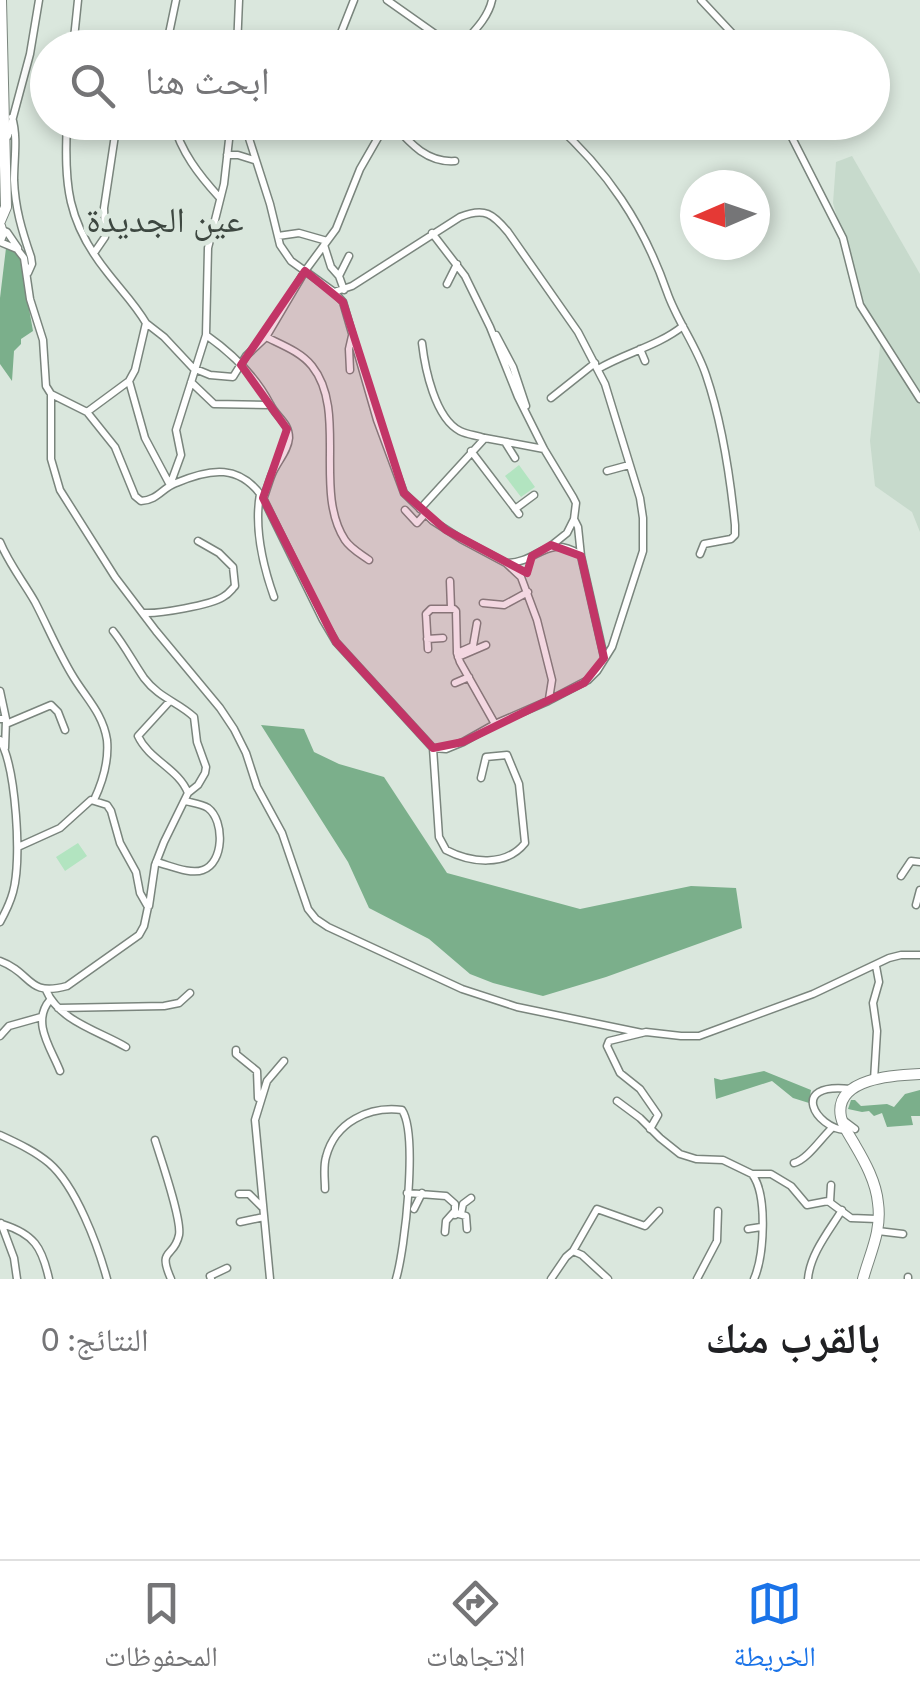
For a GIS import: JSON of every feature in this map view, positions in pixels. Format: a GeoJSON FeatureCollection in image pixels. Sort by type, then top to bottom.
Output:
{"type":"FeatureCollection","features":[{"type":"Feature","properties":{"kind":"main road"},"geometry":{"type":"LineString","coordinates":[[0,235],[6,207],[1,0]]}},
{"type":"Feature","properties":{"kind":"main road"},"geometry":{"type":"LineString","coordinates":[[863,1279],[866,1256],[876,1231],[878,1197],[868,1168],[844,1126],[840,1112],[843,1100],[851,1089],[874,1080],[920,1074]]}},
{"type":"Feature","properties":{"kind":"street"},"geometry":{"type":"LineString","coordinates":[[34,30],[38,0]]}},
{"type":"Feature","properties":{"kind":"street"},"geometry":{"type":"LineString","coordinates":[[75,30],[78,0]]}},
{"type":"Feature","properties":{"kind":"street"},"geometry":{"type":"LineString","coordinates":[[170,30],[176,0]]}},
{"type":"Feature","properties":{"kind":"street"},"geometry":{"type":"LineString","coordinates":[[238,30],[239,0]]}},
{"type":"Feature","properties":{"kind":"street"},"geometry":{"type":"LineString","coordinates":[[342,30],[354,0]]}},
{"type":"Feature","properties":{"kind":"street"},"geometry":{"type":"LineString","coordinates":[[387,0],[431,30]]}},
{"type":"Feature","properties":{"kind":"street"},"geometry":{"type":"LineString","coordinates":[[474,30],[485,18],[492,0]]}},
{"type":"Feature","properties":{"kind":"street"},"geometry":{"type":"LineString","coordinates":[[701,0],[729,30]]}},
{"type":"Feature","properties":{"kind":"street"},"geometry":{"type":"LineString","coordinates":[[6,152],[30,54]]}},
{"type":"Feature","properties":{"kind":"street"},"geometry":{"type":"LineString","coordinates":[[12,117],[17,214],[32,264],[27,274]]}},
{"type":"Feature","properties":{"kind":"street"},"geometry":{"type":"LineString","coordinates":[[67,140],[72,211],[78,228],[108,274],[146,323],[195,369],[229,378],[266,337],[305,271],[336,230],[360,169],[378,140]]}},
{"type":"Feature","properties":{"kind":"street"},"geometry":{"type":"LineString","coordinates":[[94,252],[104,237],[104,208],[114,140]]}},
{"type":"Feature","properties":{"kind":"street"},"geometry":{"type":"LineString","coordinates":[[177,140],[184,154],[220,197]]}},
{"type":"Feature","properties":{"kind":"street"},"geometry":{"type":"LineString","coordinates":[[22,253],[0,235],[6,232],[22,253],[43,340],[46,386],[51,394],[87,412],[116,447],[138,499],[148,501],[162,494],[170,485],[181,455],[176,430],[206,334],[208,248],[224,184],[229,140]]}},
{"type":"Feature","properties":{"kind":"street"},"geometry":{"type":"LineString","coordinates":[[249,140],[284,252],[343,302],[377,420],[404,493],[461,539],[506,562],[523,580],[552,680],[548,701]]}},
{"type":"Feature","properties":{"kind":"street"},"geometry":{"type":"LineString","coordinates":[[409,140],[426,156],[455,162]]}},
{"type":"Feature","properties":{"kind":"street"},"geometry":{"type":"LineString","coordinates":[[572,140],[614,186],[654,256],[710,391],[729,477],[735,535],[704,544],[700,554]]}},
{"type":"Feature","properties":{"kind":"street"},"geometry":{"type":"LineString","coordinates":[[793,140],[843,238],[860,305],[920,399]]}},
{"type":"Feature","properties":{"kind":"street"},"geometry":{"type":"LineString","coordinates":[[227,155],[255,160]]}},
{"type":"Feature","properties":{"kind":"street"},"geometry":{"type":"LineString","coordinates":[[334,292],[344,290],[469,214],[492,215],[578,332],[596,366],[642,504],[644,552],[612,647],[597,671],[584,683],[454,746],[433,748]]}},
{"type":"Feature","properties":{"kind":"street"},"geometry":{"type":"LineString","coordinates":[[278,236],[299,234],[326,243]]}},
{"type":"Feature","properties":{"kind":"street"},"geometry":{"type":"LineString","coordinates":[[432,234],[457,263],[490,327],[528,417],[574,497],[574,519],[604,658]]}},
{"type":"Feature","properties":{"kind":"street"},"geometry":{"type":"LineString","coordinates":[[326,243],[344,290]]}},
{"type":"Feature","properties":{"kind":"street"},"geometry":{"type":"LineString","coordinates":[[339,276],[349,256]]}},
{"type":"Feature","properties":{"kind":"street"},"geometry":{"type":"LineString","coordinates":[[448,284],[457,263]]}},
{"type":"Feature","properties":{"kind":"street"},"geometry":{"type":"LineString","coordinates":[[87,412],[129,381],[146,323]]}},
{"type":"Feature","properties":{"kind":"street"},"geometry":{"type":"LineString","coordinates":[[551,398],[596,366],[683,326]]}},
{"type":"Feature","properties":{"kind":"street"},"geometry":{"type":"LineString","coordinates":[[206,334],[258,380],[287,429],[289,442],[262,496],[260,539],[274,597]]}},
{"type":"Feature","properties":{"kind":"street"},"geometry":{"type":"LineString","coordinates":[[350,370],[348,349],[352,335]]}},
{"type":"Feature","properties":{"kind":"street"},"geometry":{"type":"LineString","coordinates":[[266,337],[298,353],[318,374],[329,416],[329,470],[338,525],[352,548],[369,560]]}},
{"type":"Feature","properties":{"kind":"street"},"geometry":{"type":"LineString","coordinates":[[422,343],[426,374],[450,422],[462,432],[544,449]]}},
{"type":"Feature","properties":{"kind":"street"},"geometry":{"type":"LineString","coordinates":[[640,349],[644,361]]}},
{"type":"Feature","properties":{"kind":"street"},"geometry":{"type":"LineString","coordinates":[[129,381],[145,438],[170,485]]}},
{"type":"Feature","properties":{"kind":"street"},"geometry":{"type":"LineString","coordinates":[[191,381],[214,404],[270,405]]}},
{"type":"Feature","properties":{"kind":"street"},"geometry":{"type":"LineString","coordinates":[[51,394],[50,459],[60,490],[116,577],[234,730],[282,833],[308,908],[328,928],[462,988],[517,1007],[642,1033],[699,1036],[813,994],[895,956],[920,955]]}},
{"type":"Feature","properties":{"kind":"street"},"geometry":{"type":"LineString","coordinates":[[405,510],[417,523],[422,511],[484,438]]}},
{"type":"Feature","properties":{"kind":"street"},"geometry":{"type":"LineString","coordinates":[[505,440],[515,458]]}},
{"type":"Feature","properties":{"kind":"street"},"geometry":{"type":"LineString","coordinates":[[471,451],[517,512],[534,495]]}},
{"type":"Feature","properties":{"kind":"street"},"geometry":{"type":"LineString","coordinates":[[607,471],[629,465]]}},
{"type":"Feature","properties":{"kind":"street"},"geometry":{"type":"LineString","coordinates":[[170,485],[207,474],[235,473],[244,476],[262,496],[336,642],[433,748],[439,837],[446,850],[477,862],[518,851],[524,843],[519,784],[507,755],[486,757],[482,778]]}},
{"type":"Feature","properties":{"kind":"street"},"geometry":{"type":"LineString","coordinates":[[506,562],[516,562],[551,546],[567,533],[574,519]]}},
{"type":"Feature","properties":{"kind":"street"},"geometry":{"type":"LineString","coordinates":[[0,542],[74,678],[102,721],[106,764],[94,800]]}},
{"type":"Feature","properties":{"kind":"street"},"geometry":{"type":"LineString","coordinates":[[143,613],[162,613],[214,601],[235,586],[234,567],[219,552],[198,542]]}},
{"type":"Feature","properties":{"kind":"street"},"geometry":{"type":"LineString","coordinates":[[551,546],[581,556]]}},
{"type":"Feature","properties":{"kind":"street"},"geometry":{"type":"LineString","coordinates":[[523,580],[532,556]]}},
{"type":"Feature","properties":{"kind":"street"},"geometry":{"type":"LineString","coordinates":[[450,581],[451,608]]}},
{"type":"Feature","properties":{"kind":"street"},"geometry":{"type":"LineString","coordinates":[[484,603],[504,605],[528,592]]}},
{"type":"Feature","properties":{"kind":"street"},"geometry":{"type":"LineString","coordinates":[[428,649],[426,614],[432,609],[456,611],[458,655],[495,724]]}},
{"type":"Feature","properties":{"kind":"street"},"geometry":{"type":"LineString","coordinates":[[458,655],[474,646],[477,622]]}},
{"type":"Feature","properties":{"kind":"street"},"geometry":{"type":"LineString","coordinates":[[0,961],[46,990],[67,986],[138,935],[144,926],[156,862],[164,842],[187,797],[203,778],[206,766],[197,742],[194,717],[169,702],[144,678],[113,631]]}},
{"type":"Feature","properties":{"kind":"street"},"geometry":{"type":"LineString","coordinates":[[427,639],[444,638]]}},
{"type":"Feature","properties":{"kind":"street"},"geometry":{"type":"LineString","coordinates":[[458,655],[486,646]]}},
{"type":"Feature","properties":{"kind":"street"},"geometry":{"type":"LineString","coordinates":[[455,684],[469,677]]}},
{"type":"Feature","properties":{"kind":"street"},"geometry":{"type":"LineString","coordinates":[[0,691],[18,847],[13,893],[0,922]]}},
{"type":"Feature","properties":{"kind":"street"},"geometry":{"type":"LineString","coordinates":[[156,862],[197,871],[210,866],[220,836],[218,821],[206,807],[187,797],[183,782],[156,760],[138,736],[169,702]]}},
{"type":"Feature","properties":{"kind":"street"},"geometry":{"type":"LineString","coordinates":[[4,721],[51,705],[65,730]]}},
{"type":"Feature","properties":{"kind":"street"},"geometry":{"type":"LineString","coordinates":[[0,740],[5,749]]}},
{"type":"Feature","properties":{"kind":"street"},"geometry":{"type":"LineString","coordinates":[[18,847],[60,828],[91,800],[107,805],[148,907]]}},
{"type":"Feature","properties":{"kind":"street"},"geometry":{"type":"LineString","coordinates":[[901,876],[911,861],[920,862]]}},
{"type":"Feature","properties":{"kind":"street"},"geometry":{"type":"LineString","coordinates":[[916,905],[920,890]]}},
{"type":"Feature","properties":{"kind":"street"},"geometry":{"type":"LineString","coordinates":[[874,1080],[878,1031],[873,1003],[879,982],[876,966]]}},
{"type":"Feature","properties":{"kind":"street"},"geometry":{"type":"LineString","coordinates":[[46,990],[50,1000],[76,1022],[126,1046]]}},
{"type":"Feature","properties":{"kind":"street"},"geometry":{"type":"LineString","coordinates":[[58,1008],[164,1006],[178,1003],[190,993]]}},
{"type":"Feature","properties":{"kind":"street"},"geometry":{"type":"LineString","coordinates":[[50,1000],[43,1008],[42,1027],[60,1071]]}},
{"type":"Feature","properties":{"kind":"street"},"geometry":{"type":"LineString","coordinates":[[0,1036],[9,1026],[41,1016]]}},
{"type":"Feature","properties":{"kind":"street"},"geometry":{"type":"LineString","coordinates":[[642,1033],[609,1041],[607,1046],[620,1073],[640,1090],[658,1116],[652,1130]]}},
{"type":"Feature","properties":{"kind":"street"},"geometry":{"type":"LineString","coordinates":[[236,1050],[257,1070],[254,1129],[270,1279]]}},
{"type":"Feature","properties":{"kind":"street"},"geometry":{"type":"LineString","coordinates":[[258,1105],[268,1081],[284,1061]]}},
{"type":"Feature","properties":{"kind":"street"},"geometry":{"type":"LineString","coordinates":[[794,1164],[844,1126],[815,1110],[814,1096],[832,1086],[851,1089]]}},
{"type":"Feature","properties":{"kind":"street"},"geometry":{"type":"LineString","coordinates":[[617,1101],[680,1154],[696,1160],[722,1160],[752,1174],[771,1174],[790,1186],[806,1205],[830,1202],[876,1231],[903,1234]]}},
{"type":"Feature","properties":{"kind":"street"},"geometry":{"type":"LineString","coordinates":[[325,1190],[326,1154],[351,1120],[399,1108],[409,1124],[410,1145],[402,1258],[396,1279]]}},
{"type":"Feature","properties":{"kind":"street"},"geometry":{"type":"LineString","coordinates":[[652,1130],[660,1119],[666,1119]]}},
{"type":"Feature","properties":{"kind":"street"},"geometry":{"type":"LineString","coordinates":[[0,1136],[36,1153],[59,1174],[80,1209],[107,1279]]}},
{"type":"Feature","properties":{"kind":"street"},"geometry":{"type":"LineString","coordinates":[[156,1140],[179,1222],[178,1240],[165,1256],[170,1279]]}},
{"type":"Feature","properties":{"kind":"street"},"geometry":{"type":"LineString","coordinates":[[752,1174],[761,1190],[765,1258],[754,1279]]}},
{"type":"Feature","properties":{"kind":"street"},"geometry":{"type":"LineString","coordinates":[[830,1202],[832,1185]]}},
{"type":"Feature","properties":{"kind":"street"},"geometry":{"type":"LineString","coordinates":[[414,1209],[422,1192]]}},
{"type":"Feature","properties":{"kind":"street"},"geometry":{"type":"LineString","coordinates":[[407,1193],[446,1196],[455,1204],[456,1213]]}},
{"type":"Feature","properties":{"kind":"street"},"geometry":{"type":"LineString","coordinates":[[239,1194],[248,1194],[263,1208]]}},
{"type":"Feature","properties":{"kind":"street"},"geometry":{"type":"LineString","coordinates":[[445,1232],[446,1222],[472,1198]]}},
{"type":"Feature","properties":{"kind":"street"},"geometry":{"type":"LineString","coordinates":[[551,1279],[566,1256],[574,1252],[596,1209],[645,1226],[660,1211]]}},
{"type":"Feature","properties":{"kind":"street"},"geometry":{"type":"LineString","coordinates":[[808,1279],[817,1252],[842,1210]]}},
{"type":"Feature","properties":{"kind":"street"},"geometry":{"type":"LineString","coordinates":[[697,1279],[717,1241],[718,1211]]}},
{"type":"Feature","properties":{"kind":"street"},"geometry":{"type":"LineString","coordinates":[[456,1213],[466,1216],[467,1229]]}},
{"type":"Feature","properties":{"kind":"street"},"geometry":{"type":"LineString","coordinates":[[240,1222],[264,1218]]}},
{"type":"Feature","properties":{"kind":"street"},"geometry":{"type":"LineString","coordinates":[[1,1222],[17,1279]]}},
{"type":"Feature","properties":{"kind":"street"},"geometry":{"type":"LineString","coordinates":[[1,1222],[34,1242],[48,1279]]}},
{"type":"Feature","properties":{"kind":"street"},"geometry":{"type":"LineString","coordinates":[[748,1229],[762,1227]]}},
{"type":"Feature","properties":{"kind":"street"},"geometry":{"type":"LineString","coordinates":[[574,1252],[608,1279]]}},
{"type":"Feature","properties":{"kind":"street"},"geometry":{"type":"LineString","coordinates":[[211,1279],[210,1276],[227,1268]]}},
{"type":"Feature","properties":{"kind":"highlighted area"},"geometry":{"type":"Polygon","coordinates":[[[305,271],[343,302],[404,493],[446,530],[527,573],[532,556],[551,545],[581,556],[604,658],[584,683],[463,742],[433,748],[336,642],[263,498],[287,429],[241,365],[305,271]]]}},
{"type":"Feature","properties":{"kind":"shaded area"},"geometry":{"type":"Polygon","coordinates":[[[852,156],[920,274],[920,532],[912,512],[875,486],[870,441],[881,337],[861,301],[833,203],[836,162],[852,156]]]}},
{"type":"Feature","properties":{"kind":"green space"},"geometry":{"type":"Polygon","coordinates":[[[6,248],[20,258],[33,331],[21,339],[14,351],[12,381],[0,364],[0,298],[6,248]]]}},
{"type":"Feature","properties":{"kind":"green space"},"geometry":{"type":"Polygon","coordinates":[[[519,465],[535,487],[521,497],[505,476],[519,465]]]}},
{"type":"Feature","properties":{"kind":"green space"},"geometry":{"type":"Polygon","coordinates":[[[261,725],[304,729],[314,752],[384,777],[447,873],[580,909],[691,886],[736,888],[742,928],[543,996],[470,974],[429,939],[369,908],[348,862],[261,725]]]}},
{"type":"Feature","properties":{"kind":"green space"},"geometry":{"type":"Polygon","coordinates":[[[78,843],[87,856],[65,871],[56,857],[78,843]]]}},
{"type":"Feature","properties":{"kind":"green space"},"geometry":{"type":"Polygon","coordinates":[[[764,1071],[811,1090],[809,1103],[793,1098],[772,1081],[716,1099],[714,1078],[764,1071]]]}},
{"type":"Feature","properties":{"kind":"green space"},"geometry":{"type":"Polygon","coordinates":[[[920,1090],[920,1116],[911,1116],[913,1125],[887,1127],[882,1113],[874,1116],[869,1111],[848,1109],[851,1100],[861,1106],[894,1107],[905,1094],[920,1090]]]}},
{"type":"Feature","properties":{"kind":"district","name":"عين الجديدة"},"geometry":{"type":"Point","coordinates":[165,223]}}]}
